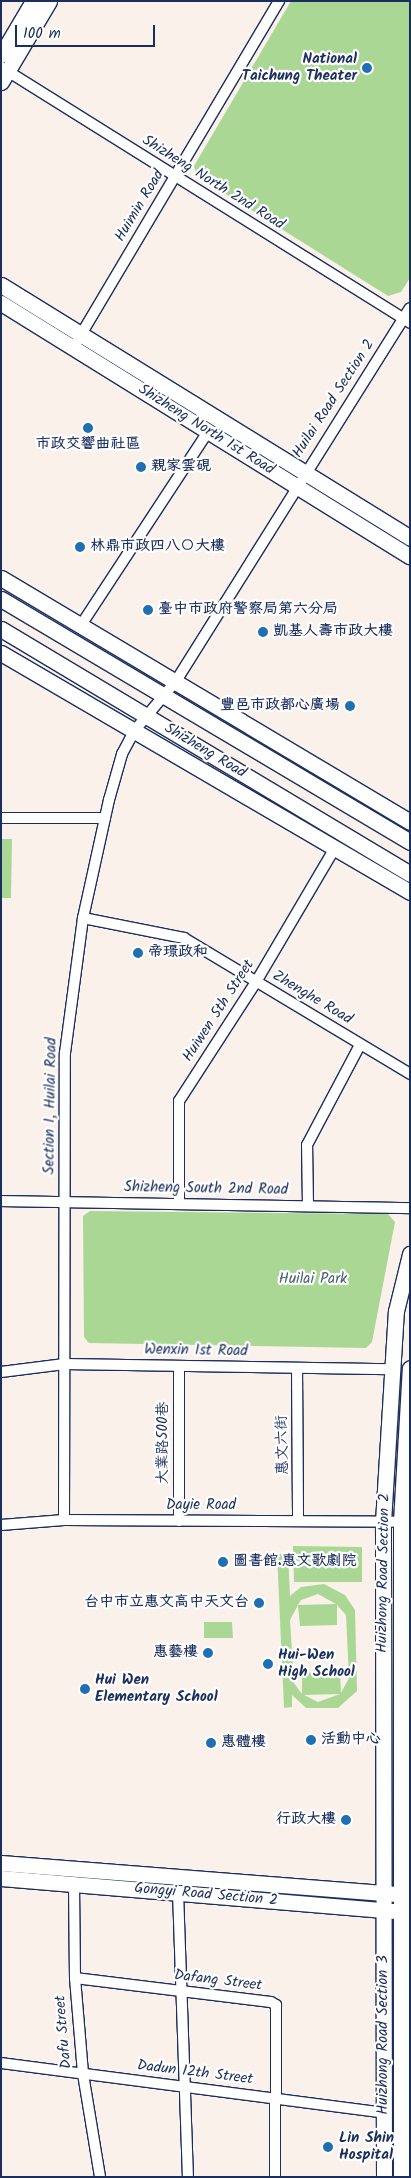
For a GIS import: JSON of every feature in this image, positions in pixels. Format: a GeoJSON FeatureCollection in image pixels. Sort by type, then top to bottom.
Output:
{"type":"FeatureCollection","features":[{"type":"Feature","properties":{"kind":"street"},"geometry":{"type":"LineString","coordinates":[[1,55],[33,1]]}},
{"type":"Feature","properties":{"kind":"street"},"geometry":{"type":"LineString","coordinates":[[3,73],[49,1]]}},
{"type":"Feature","properties":{"kind":"street","name":"Huimin Road"},"geometry":{"type":"LineString","coordinates":[[74,348],[279,1]]}},
{"type":"Feature","properties":{"kind":"street","name":"Shizheng North 2nd Road"},"geometry":{"type":"LineString","coordinates":[[3,73],[407,321]]}},
{"type":"Feature","properties":{"kind":"street","name":"Shizheng North 1st Road"},"geometry":{"type":"LineString","coordinates":[[1,285],[410,538]]}},
{"type":"Feature","properties":{"kind":"street","name":"Shizheng North 1st Road"},"geometry":{"type":"LineString","coordinates":[[1,303],[410,557]]}},
{"type":"Feature","properties":{"kind":"street","name":"Huilai Road Section 2"},"geometry":{"type":"LineString","coordinates":[[154,707],[176,681],[296,487],[407,321],[410,308]]}},
{"type":"Feature","properties":{"kind":"street"},"geometry":{"type":"LineString","coordinates":[[81,625],[208,432]]}},
{"type":"Feature","properties":{"kind":"street"},"geometry":{"type":"LineString","coordinates":[[1,578],[410,822]]}},
{"type":"Feature","properties":{"kind":"street","name":"Shizheng Road"},"geometry":{"type":"LineString","coordinates":[[1,599],[154,707],[410,874]]}},
{"type":"Feature","properties":{"kind":"street","name":"Shizheng Road"},"geometry":{"type":"LineString","coordinates":[[1,629],[410,842]]}},
{"type":"Feature","properties":{"kind":"street","name":"Shizheng Road"},"geometry":{"type":"LineString","coordinates":[[1,653],[410,892]]}},
{"type":"Feature","properties":{"kind":"street","name":"Section 1, Huilai Road"},"geometry":{"type":"LineString","coordinates":[[64,1520],[65,1053],[83,918],[105,818],[122,754],[135,730],[154,707]]}},
{"type":"Feature","properties":{"kind":"street"},"geometry":{"type":"LineString","coordinates":[[1,818],[105,818]]}},
{"type":"Feature","properties":{"kind":"street","name":"Huiwen 5th Street"},"geometry":{"type":"LineString","coordinates":[[179,1204],[179,1101],[256,982],[335,848]]}},
{"type":"Feature","properties":{"kind":"street","name":"Zhenghe Road"},"geometry":{"type":"LineString","coordinates":[[83,918],[184,938],[410,1074]]}},
{"type":"Feature","properties":{"kind":"street"},"geometry":{"type":"LineString","coordinates":[[308,1206],[307,1145],[360,1044]]}},
{"type":"Feature","properties":{"kind":"street","name":"Shizheng South 2nd Road"},"geometry":{"type":"LineString","coordinates":[[1,1201],[410,1208]]}},
{"type":"Feature","properties":{"kind":"street","name":"Huizhong Road Section 2"},"geometry":{"type":"LineString","coordinates":[[383,1893],[383,1522],[390,1369],[396,1311],[410,1254]]}},
{"type":"Feature","properties":{"kind":"street","name":"Wenxin 1st Road"},"geometry":{"type":"LineString","coordinates":[[1,1372],[64,1364],[390,1369]]}},
{"type":"Feature","properties":{"kind":"street","name":"大業路500巷"},"geometry":{"type":"LineString","coordinates":[[179,1366],[179,1521]]}},
{"type":"Feature","properties":{"kind":"street","name":"惠文六街"},"geometry":{"type":"LineString","coordinates":[[297,1368],[298,1521]]}},
{"type":"Feature","properties":{"kind":"street","name":"Huizhong Road Section 2"},"geometry":{"type":"LineString","coordinates":[[406,1912],[406,1522],[410,1369]]}},
{"type":"Feature","properties":{"kind":"street","name":"Dayie Road"},"geometry":{"type":"LineString","coordinates":[[1,1525],[64,1520],[406,1522]]}},
{"type":"Feature","properties":{"kind":"street","name":"Gongyi Road Section 2"},"geometry":{"type":"LineString","coordinates":[[1,1863],[406,1895]]}},
{"type":"Feature","properties":{"kind":"street","name":"Gongyi Road Section 2"},"geometry":{"type":"LineString","coordinates":[[1,1878],[406,1912]]}},
{"type":"Feature","properties":{"kind":"street","name":"Dafu Street"},"geometry":{"type":"LineString","coordinates":[[74,1884],[75,1978],[83,2074],[100,2177]]}},
{"type":"Feature","properties":{"kind":"street"},"geometry":{"type":"LineString","coordinates":[[178,1892],[188,2177]]}},
{"type":"Feature","properties":{"kind":"street","name":"Huizhong Road Section 3"},"geometry":{"type":"LineString","coordinates":[[383,1893],[384,2177]]}},
{"type":"Feature","properties":{"kind":"street","name":"Huizhong Road Section 3"},"geometry":{"type":"LineString","coordinates":[[401,2177],[406,2114],[406,1912]]}},
{"type":"Feature","properties":{"kind":"street","name":"Dafang Street"},"geometry":{"type":"LineString","coordinates":[[75,1978],[271,2002],[276,2005],[275,2177]]}},
{"type":"Feature","properties":{"kind":"street","name":"Dadun 12th Street"},"geometry":{"type":"LineString","coordinates":[[1,2063],[384,2113]]}},
{"type":"Feature","properties":{"kind":"green space"},"geometry":{"type":"Polygon","coordinates":[[[291,1],[410,1],[410,278],[401,292],[388,296],[197,176],[194,166],[291,1]]]}},
{"type":"Feature","properties":{"kind":"green space"},"geometry":{"type":"Polygon","coordinates":[[[1,839],[12,839],[11,898],[1,898],[1,839]]]}},
{"type":"Feature","properties":{"kind":"green space","name":"Huilai Park"},"geometry":{"type":"Polygon","coordinates":[[[90,1211],[388,1214],[395,1222],[372,1342],[366,1348],[89,1343],[84,1337],[83,1216],[90,1211]]]}},
{"type":"Feature","properties":{"kind":"green space"},"geometry":{"type":"Polygon","coordinates":[[[293,1546],[362,1547],[362,1582],[294,1582],[293,1546]]]}},
{"type":"Feature","properties":{"kind":"green space"},"geometry":{"type":"Polygon","coordinates":[[[277,1554],[288,1554],[290,1596],[301,1587],[324,1584],[345,1595],[355,1610],[357,1691],[338,1708],[306,1708],[292,1695],[292,1707],[284,1708],[277,1554]],[[318,1594],[301,1600],[298,1605],[336,1604],[318,1594]],[[298,1605],[290,1620],[294,1683],[302,1694],[302,1673],[340,1672],[341,1693],[349,1678],[346,1615],[337,1605],[337,1625],[300,1626],[298,1605]],[[340,1694],[304,1695],[318,1702],[340,1694]]]}},
{"type":"Feature","properties":{"kind":"green space"},"geometry":{"type":"Polygon","coordinates":[[[204,1622],[232,1622],[233,1638],[204,1638],[204,1622]]]}},
{"type":"Feature","properties":{"kind":"place","name":"National Taichung Theater"},"geometry":{"type":"Point","coordinates":[367,68]}},
{"type":"Feature","properties":{"kind":"place","name":"市政交響曲社區"},"geometry":{"type":"Point","coordinates":[88,428]}},
{"type":"Feature","properties":{"kind":"place","name":"親家雲硯"},"geometry":{"type":"Point","coordinates":[141,467]}},
{"type":"Feature","properties":{"kind":"place","name":"林鼎市政四八〇大樓"},"geometry":{"type":"Point","coordinates":[80,547]}},
{"type":"Feature","properties":{"kind":"place","name":"臺中市政府警察局第六分局"},"geometry":{"type":"Point","coordinates":[148,610]}},
{"type":"Feature","properties":{"kind":"place","name":"凱基人壽市政大樓"},"geometry":{"type":"Point","coordinates":[263,632]}},
{"type":"Feature","properties":{"kind":"place","name":"豐邑市政都心廣場"},"geometry":{"type":"Point","coordinates":[350,706]}},
{"type":"Feature","properties":{"kind":"place","name":"帝璟政和"},"geometry":{"type":"Point","coordinates":[138,953]}},
{"type":"Feature","properties":{"kind":"place","name":"圖書館.惠文歌劇院"},"geometry":{"type":"Point","coordinates":[223,1562]}},
{"type":"Feature","properties":{"kind":"place","name":"台中市立惠文高中天文台"},"geometry":{"type":"Point","coordinates":[259,1603]}},
{"type":"Feature","properties":{"kind":"place","name":"惠藝樓"},"geometry":{"type":"Point","coordinates":[208,1653]}},
{"type":"Feature","properties":{"kind":"place","name":"Hui-Wen High School"},"geometry":{"type":"Point","coordinates":[268,1664]}},
{"type":"Feature","properties":{"kind":"place","name":"Hui Wen Elementary School"},"geometry":{"type":"Point","coordinates":[85,1689]}},
{"type":"Feature","properties":{"kind":"place","name":"活動中心"},"geometry":{"type":"Point","coordinates":[311,1740]}},
{"type":"Feature","properties":{"kind":"place","name":"惠體樓"},"geometry":{"type":"Point","coordinates":[211,1743]}},
{"type":"Feature","properties":{"kind":"place","name":"行政大樓"},"geometry":{"type":"Point","coordinates":[346,1820]}},
{"type":"Feature","properties":{"kind":"place","name":"Lin Shin Hospital"},"geometry":{"type":"Point","coordinates":[328,2147]}}]}
